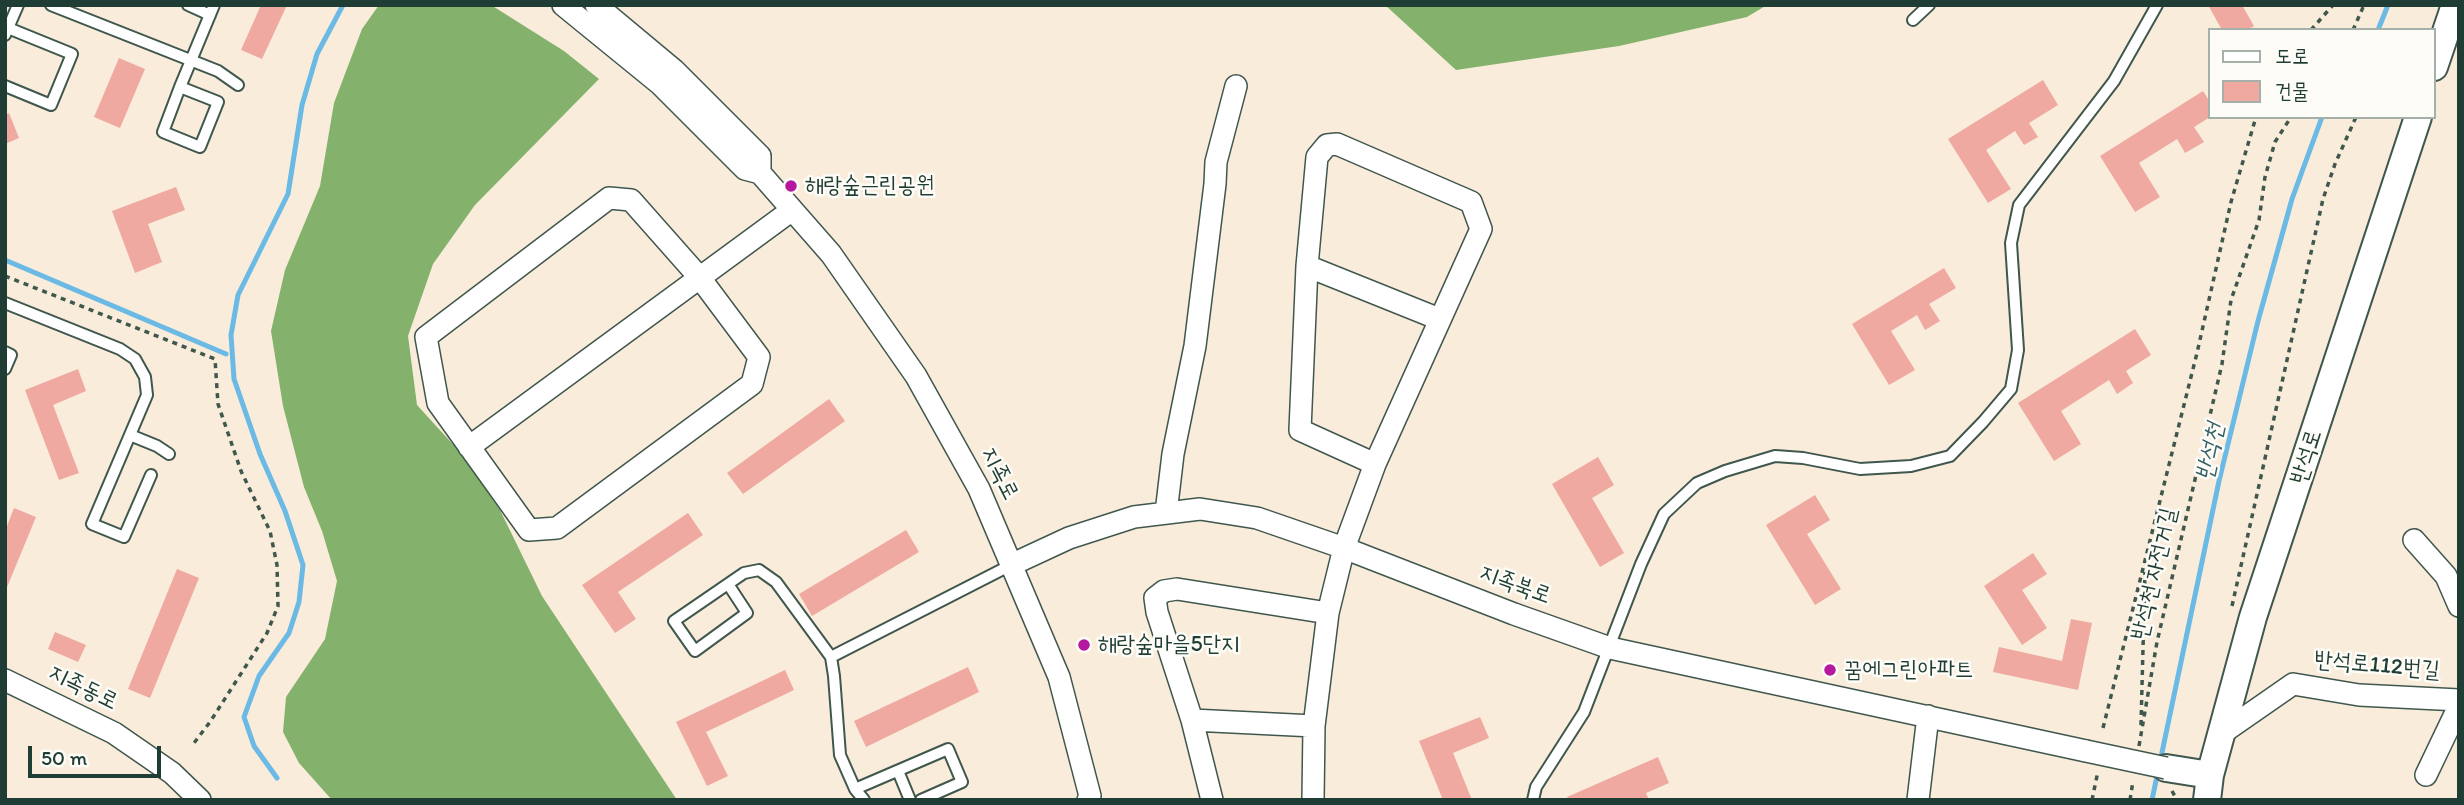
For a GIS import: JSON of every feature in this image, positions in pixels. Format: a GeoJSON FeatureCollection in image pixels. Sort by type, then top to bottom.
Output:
{"type":"FeatureCollection","features":[{"type":"Feature","properties":{"kind":"street","name":"지족로"},"geometry":{"type":"LineString","coordinates":[[563,5],[660,84],[745,169],[760,173],[831,254],[916,376],[979,488],[1013,564],[1059,677],[1091,799]]}},
{"type":"Feature","properties":{"kind":"street","name":"지족로"},"geometry":{"type":"LineString","coordinates":[[596,5],[674,70],[760,156],[760,173]]}},
{"type":"Feature","properties":{"kind":"street"},"geometry":{"type":"LineString","coordinates":[[2436,61],[2455,5]]}},
{"type":"Feature","properties":{"kind":"street"},"geometry":{"type":"LineString","coordinates":[[1166,513],[1173,454],[1195,346],[1216,162],[1236,86]]}},
{"type":"Feature","properties":{"kind":"street","name":"반석로"},"geometry":{"type":"LineString","coordinates":[[2208,787],[2253,617],[2417,119]]}},
{"type":"Feature","properties":{"kind":"street"},"geometry":{"type":"LineString","coordinates":[[1313,800],[1314,726],[1328,614],[1344,548],[1375,464],[1481,229],[1471,202],[1337,144],[1327,145],[1317,157],[1307,266],[1300,430],[1375,464]]}},
{"type":"Feature","properties":{"kind":"street"},"geometry":{"type":"LineString","coordinates":[[609,198],[631,200],[700,278],[759,357],[752,384],[557,528],[529,530],[438,402],[426,337],[609,198]]}},
{"type":"Feature","properties":{"kind":"street"},"geometry":{"type":"LineString","coordinates":[[469,447],[792,210]]}},
{"type":"Feature","properties":{"kind":"street"},"geometry":{"type":"LineString","coordinates":[[1307,266],[1439,319]]}},
{"type":"Feature","properties":{"kind":"street","name":"지족북로"},"geometry":{"type":"LineString","coordinates":[[1013,564],[1069,538],[1134,517],[1200,509],[1257,518],[1610,648],[2166,768]]}},
{"type":"Feature","properties":{"kind":"street"},"geometry":{"type":"LineString","coordinates":[[2414,540],[2446,576],[2459,606]]}},
{"type":"Feature","properties":{"kind":"street"},"geometry":{"type":"LineString","coordinates":[[1212,800],[1192,720],[1157,612],[1155,598],[1164,591],[1177,589],[1328,614]]}},
{"type":"Feature","properties":{"kind":"street","name":"지족동로"},"geometry":{"type":"LineString","coordinates":[[5,680],[114,733],[172,773],[200,800]]}},
{"type":"Feature","properties":{"kind":"street","name":"반석로112번길"},"geometry":{"type":"LineString","coordinates":[[2221,734],[2294,684],[2359,695],[2459,700]]}},
{"type":"Feature","properties":{"kind":"street","name":"반석로112번길"},"geometry":{"type":"LineString","coordinates":[[2426,775],[2459,706]]}},
{"type":"Feature","properties":{"kind":"street"},"geometry":{"type":"LineString","coordinates":[[1918,800],[1928,716]]}},
{"type":"Feature","properties":{"kind":"street"},"geometry":{"type":"LineString","coordinates":[[1192,720],[1314,726]]}},
{"type":"Feature","properties":{"kind":"street"},"geometry":{"type":"LineString","coordinates":[[2166,768],[2208,787]]}},
{"type":"Feature","properties":{"kind":"lane"},"geometry":{"type":"LineString","coordinates":[[5,86],[51,106],[72,54],[7,31],[18,5]]}},
{"type":"Feature","properties":{"kind":"lane"},"geometry":{"type":"LineString","coordinates":[[180,87],[218,102],[200,147],[163,132],[180,87],[212,10],[188,5]]}},
{"type":"Feature","properties":{"kind":"lane"},"geometry":{"type":"LineString","coordinates":[[1913,20],[1929,5]]}},
{"type":"Feature","properties":{"kind":"lane"},"geometry":{"type":"LineString","coordinates":[[1532,800],[1536,786],[1584,712],[1664,514],[1697,484],[1725,471],[1774,456],[1803,458],[1860,469],[1911,466],[1950,456],[2011,389],[2018,349],[2011,243],[2018,205],[2114,80],[2157,5]]}},
{"type":"Feature","properties":{"kind":"lane"},"geometry":{"type":"LineString","coordinates":[[59,7],[218,71],[238,85]]}},
{"type":"Feature","properties":{"kind":"lane"},"geometry":{"type":"LineString","coordinates":[[5,303],[120,349],[135,359],[145,377],[147,395],[92,524],[124,537],[151,475]]}},
{"type":"Feature","properties":{"kind":"lane"},"geometry":{"type":"LineString","coordinates":[[5,352],[11,355],[5,369]]}},
{"type":"Feature","properties":{"kind":"lane"},"geometry":{"type":"LineString","coordinates":[[130,435],[169,454]]}},
{"type":"Feature","properties":{"kind":"lane"},"geometry":{"type":"LineString","coordinates":[[831,657],[1013,564]]}},
{"type":"Feature","properties":{"kind":"lane"},"geometry":{"type":"LineString","coordinates":[[727,584],[747,613],[695,651],[674,621],[727,584],[744,573],[759,570],[776,582],[831,657],[840,755],[864,800]]}},
{"type":"Feature","properties":{"kind":"lane"},"geometry":{"type":"LineString","coordinates":[[856,789],[948,749],[962,782],[922,800]]}},
{"type":"Feature","properties":{"kind":"lane"},"geometry":{"type":"LineString","coordinates":[[898,771],[910,800]]}},
{"type":"Feature","properties":{"kind":"path"},"geometry":{"type":"LineString","coordinates":[[2313,28],[2333,5]]}},
{"type":"Feature","properties":{"kind":"path"},"geometry":{"type":"LineString","coordinates":[[2354,28],[2364,5]]}},
{"type":"Feature","properties":{"kind":"path"},"geometry":{"type":"LineString","coordinates":[[2103,728],[2231,202],[2255,119]]}},
{"type":"Feature","properties":{"kind":"path","name":"반석천 자전거길"},"geometry":{"type":"LineString","coordinates":[[2138,749],[2157,642],[2222,364],[2231,300],[2259,220],[2265,177],[2275,142],[2290,119]]}},
{"type":"Feature","properties":{"kind":"path"},"geometry":{"type":"LineString","coordinates":[[2229,617],[2323,200],[2335,164],[2355,119]]}},
{"type":"Feature","properties":{"kind":"path"},"geometry":{"type":"LineString","coordinates":[[5,276],[215,359],[218,404],[241,471],[270,531],[277,565],[278,606],[267,633],[194,743]]}},
{"type":"Feature","properties":{"kind":"path"},"geometry":{"type":"LineString","coordinates":[[2141,737],[2145,563]]}},
{"type":"Feature","properties":{"kind":"path"},"geometry":{"type":"LineString","coordinates":[[2092,800],[2098,771]]}},
{"type":"Feature","properties":{"kind":"path"},"geometry":{"type":"LineString","coordinates":[[2129,799],[2134,773]]}},
{"type":"Feature","properties":{"kind":"green space"},"geometry":{"type":"Polygon","coordinates":[[[379,5],[491,5],[564,51],[599,79],[475,205],[433,264],[408,336],[417,405],[459,451],[500,510],[542,596],[677,800],[332,800],[299,763],[283,732],[286,697],[325,639],[337,581],[322,531],[304,487],[283,406],[271,331],[285,270],[320,186],[334,103],[362,29],[379,5]]]}},
{"type":"Feature","properties":{"kind":"green space"},"geometry":{"type":"Polygon","coordinates":[[[1385,5],[1767,5],[1747,17],[1619,46],[1456,70],[1385,5]]]}},
{"type":"Feature","properties":{"kind":"building"},"geometry":{"type":"Polygon","coordinates":[[[261,5],[287,5],[262,59],[241,50],[261,5]]]}},
{"type":"Feature","properties":{"kind":"building"},"geometry":{"type":"Polygon","coordinates":[[[2208,5],[2242,5],[2254,26],[2250,28],[2221,28],[2208,5]]]}},
{"type":"Feature","properties":{"kind":"building"},"geometry":{"type":"Polygon","coordinates":[[[119,58],[145,69],[120,128],[94,117],[119,58]]]}},
{"type":"Feature","properties":{"kind":"building"},"geometry":{"type":"Polygon","coordinates":[[[2043,80],[2058,105],[2029,123],[2038,137],[2024,145],[2015,131],[1986,150],[2011,189],[1988,203],[1948,139],[2043,80]]]}},
{"type":"Feature","properties":{"kind":"building"},"geometry":{"type":"Polygon","coordinates":[[[2203,91],[2208,99],[2208,118],[2194,127],[2204,142],[2185,153],[2177,139],[2139,163],[2160,197],[2135,212],[2100,156],[2203,91]]]}},
{"type":"Feature","properties":{"kind":"building"},"geometry":{"type":"Polygon","coordinates":[[[9,113],[19,138],[5,144],[5,115],[9,113]]]}},
{"type":"Feature","properties":{"kind":"building"},"geometry":{"type":"Polygon","coordinates":[[[176,187],[185,210],[148,224],[162,262],[135,273],[112,211],[176,187]]]}},
{"type":"Feature","properties":{"kind":"building"},"geometry":{"type":"Polygon","coordinates":[[[1944,268],[1956,288],[1929,304],[1940,321],[1925,330],[1917,315],[1891,331],[1915,370],[1889,385],[1852,324],[1944,268]]]}},
{"type":"Feature","properties":{"kind":"building"},"geometry":{"type":"Polygon","coordinates":[[[2135,329],[2151,355],[2126,371],[2133,383],[2117,394],[2109,380],[2061,411],[2081,444],[2054,461],[2018,403],[2135,329]]]}},
{"type":"Feature","properties":{"kind":"building"},"geometry":{"type":"Polygon","coordinates":[[[78,369],[86,391],[53,405],[79,473],[59,480],[25,390],[78,369]]]}},
{"type":"Feature","properties":{"kind":"building"},"geometry":{"type":"Polygon","coordinates":[[[829,399],[845,421],[743,494],[727,473],[829,399]]]}},
{"type":"Feature","properties":{"kind":"building"},"geometry":{"type":"Polygon","coordinates":[[[1598,457],[1614,485],[1592,498],[1624,553],[1600,567],[1552,484],[1598,457]]]}},
{"type":"Feature","properties":{"kind":"building"},"geometry":{"type":"Polygon","coordinates":[[[1815,495],[1830,520],[1807,534],[1841,589],[1815,605],[1766,525],[1815,495]]]}},
{"type":"Feature","properties":{"kind":"building"},"geometry":{"type":"Polygon","coordinates":[[[14,508],[36,517],[5,592],[5,531],[14,508]]]}},
{"type":"Feature","properties":{"kind":"building"},"geometry":{"type":"Polygon","coordinates":[[[688,513],[703,535],[618,592],[636,619],[615,633],[582,585],[688,513]]]}},
{"type":"Feature","properties":{"kind":"building"},"geometry":{"type":"Polygon","coordinates":[[[906,530],[919,552],[812,616],[799,594],[906,530]]]}},
{"type":"Feature","properties":{"kind":"building"},"geometry":{"type":"Polygon","coordinates":[[[2033,553],[2047,574],[2022,590],[2047,628],[2022,645],[1984,586],[2033,553]]]}},
{"type":"Feature","properties":{"kind":"building"},"geometry":{"type":"Polygon","coordinates":[[[177,569],[199,578],[150,698],[128,689],[177,569]]]}},
{"type":"Feature","properties":{"kind":"building"},"geometry":{"type":"Polygon","coordinates":[[[2071,619],[2092,623],[2078,690],[1993,672],[1999,647],[2062,661],[2071,619]]]}},
{"type":"Feature","properties":{"kind":"building"},"geometry":{"type":"Polygon","coordinates":[[[55,632],[86,645],[78,662],[48,649],[55,632]]]}},
{"type":"Feature","properties":{"kind":"building"},"geometry":{"type":"Polygon","coordinates":[[[968,667],[979,692],[866,747],[854,721],[968,667]]]}},
{"type":"Feature","properties":{"kind":"building"},"geometry":{"type":"Polygon","coordinates":[[[785,670],[794,690],[706,732],[728,776],[707,786],[676,722],[785,670]]]}},
{"type":"Feature","properties":{"kind":"building"},"geometry":{"type":"Polygon","coordinates":[[[1480,717],[1489,738],[1453,753],[1472,800],[1443,800],[1419,741],[1480,717]]]}},
{"type":"Feature","properties":{"kind":"building"},"geometry":{"type":"Polygon","coordinates":[[[1658,757],[1669,783],[1646,793],[1649,800],[1569,800],[1567,797],[1658,757]]]}},
{"type":"Feature","properties":{"kind":"waterway"},"geometry":{"type":"LineString","coordinates":[[277,778],[254,746],[244,717],[259,676],[289,633],[299,602],[303,565],[234,379],[231,335],[238,295],[288,194],[302,105],[317,54],[343,5]]}},
{"type":"Feature","properties":{"kind":"waterway","name":"반석천"},"geometry":{"type":"LineString","coordinates":[[2379,28],[2388,5]]}},
{"type":"Feature","properties":{"kind":"waterway","name":"반석천"},"geometry":{"type":"LineString","coordinates":[[2160,762],[2219,481],[2258,321],[2292,199],[2321,119]]}},
{"type":"Feature","properties":{"kind":"waterway"},"geometry":{"type":"LineString","coordinates":[[5,260],[226,354]]}},
{"type":"Feature","properties":{"kind":"waterway","name":"반석천"},"geometry":{"type":"LineString","coordinates":[[2152,800],[2158,771]]}},
{"type":"Feature","properties":{"kind":"place","name":"해랑숲근린공원"},"geometry":{"type":"Point","coordinates":[791,186]}},
{"type":"Feature","properties":{"kind":"place","name":"해랑숲마을5단지"},"geometry":{"type":"Point","coordinates":[1084,645]}},
{"type":"Feature","properties":{"kind":"place","name":"꿈에그린아파트"},"geometry":{"type":"Point","coordinates":[1830,670]}}]}
